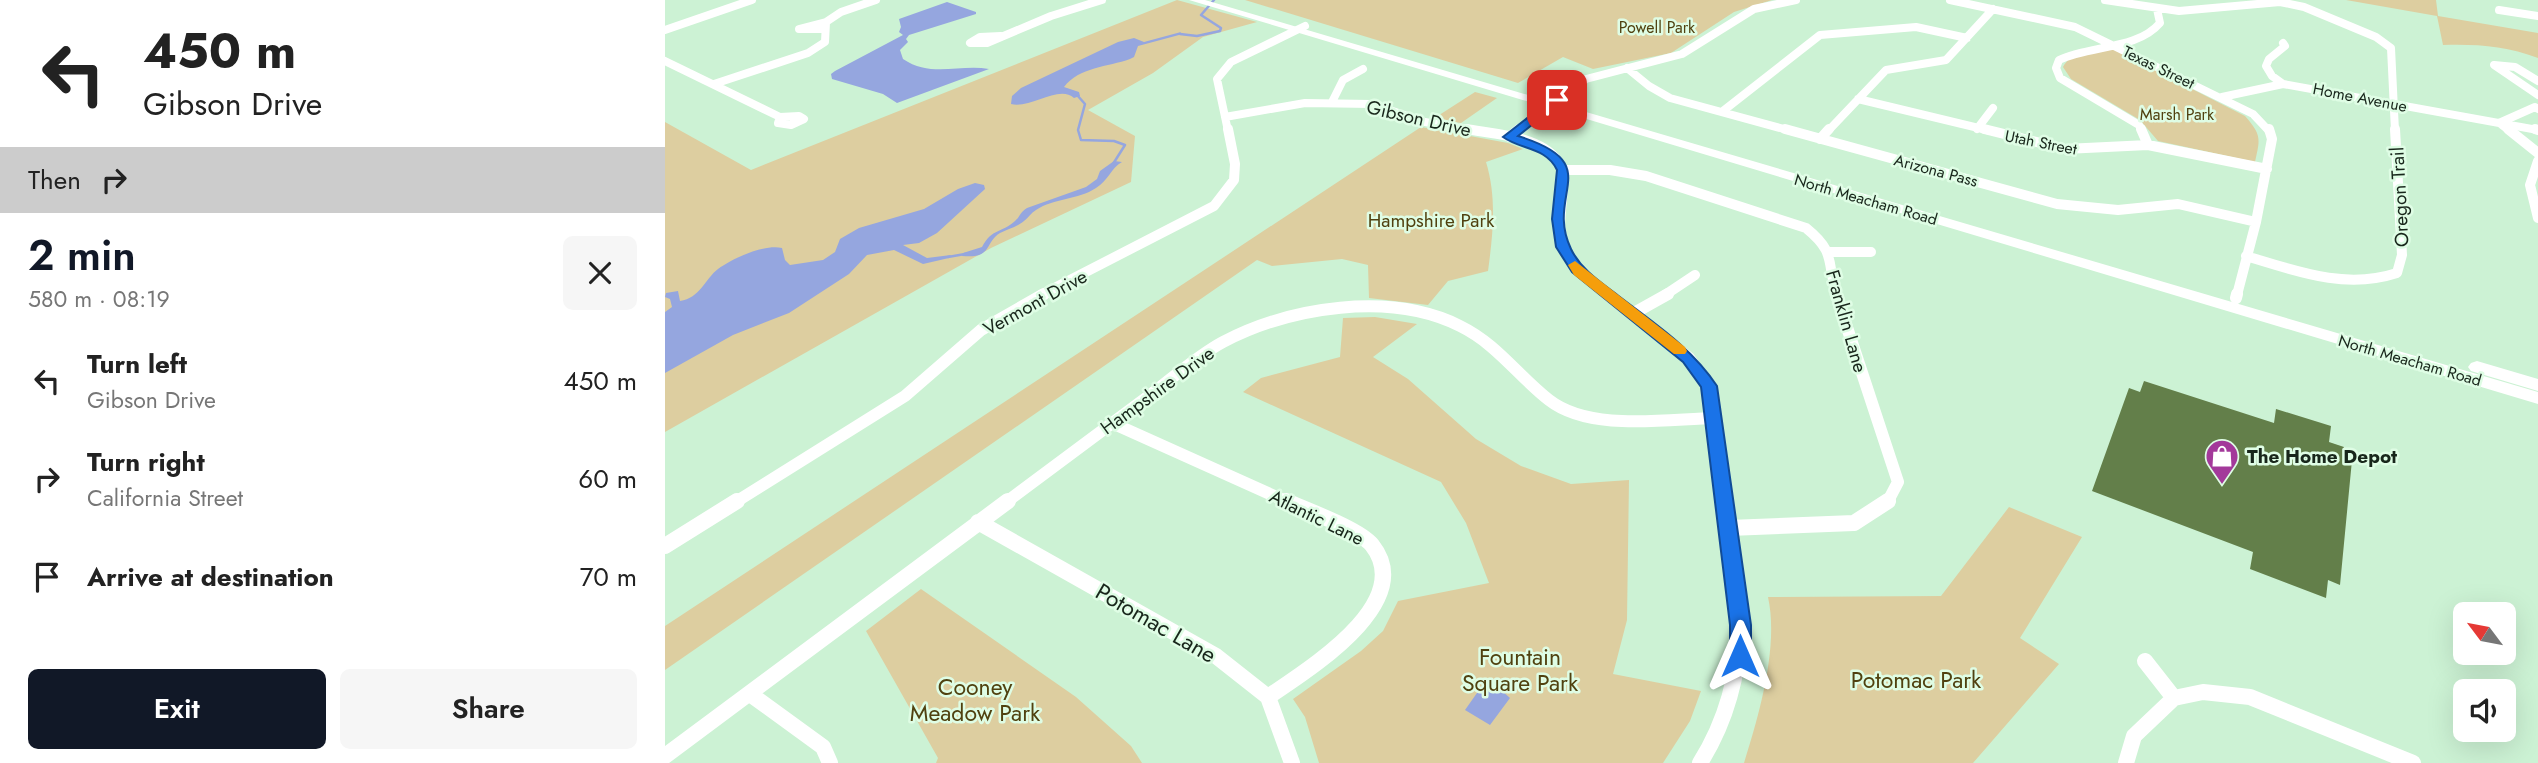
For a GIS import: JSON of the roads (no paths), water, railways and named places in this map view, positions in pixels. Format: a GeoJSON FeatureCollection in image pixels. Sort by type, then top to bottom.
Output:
{"type":"FeatureCollection","features":[{"type":"Feature","properties":{"kind":"main road","name":"North Meacham Road"},"geometry":{"type":"LineString","coordinates":[[1197,1],[1220,3],[2538,397]]}},
{"type":"Feature","properties":{"kind":"main road","name":"North Meacham Road"},"geometry":{"type":"LineString","coordinates":[[1555,104],[2538,385]]}},
{"type":"Feature","properties":{"kind":"street"},"geometry":{"type":"LineString","coordinates":[[665,30],[752,0]]}},
{"type":"Feature","properties":{"kind":"street"},"geometry":{"type":"LineString","coordinates":[[714,84],[808,52],[825,42],[825,25],[841,12],[876,0]]}},
{"type":"Feature","properties":{"kind":"street"},"geometry":{"type":"LineString","coordinates":[[1001,36],[1102,0]]}},
{"type":"Feature","properties":{"kind":"street"},"geometry":{"type":"LineString","coordinates":[[1509,137],[1586,79],[1682,54],[1754,9],[1795,0]]}},
{"type":"Feature","properties":{"kind":"street"},"geometry":{"type":"LineString","coordinates":[[1950,0],[1993,9]]}},
{"type":"Feature","properties":{"kind":"street"},"geometry":{"type":"LineString","coordinates":[[2105,0],[2157,9],[2199,10],[2264,2],[2304,7],[2376,37],[2391,48]]}},
{"type":"Feature","properties":{"kind":"street"},"geometry":{"type":"LineString","coordinates":[[2212,0],[2226,7]]}},
{"type":"Feature","properties":{"kind":"street"},"geometry":{"type":"LineString","coordinates":[[1070,2],[1079,7]]}},
{"type":"Feature","properties":{"kind":"street"},"geometry":{"type":"LineString","coordinates":[[1820,139],[1886,70],[1946,60],[1993,9]]}},
{"type":"Feature","properties":{"kind":"street","name":"Texas Street"},"geometry":{"type":"LineString","coordinates":[[1993,9],[2075,27],[2222,97],[2253,114],[2268,127],[2272,139],[2267,169],[2236,298]]}},
{"type":"Feature","properties":{"kind":"street"},"geometry":{"type":"LineString","coordinates":[[2148,145],[2139,125],[2060,78],[2056,68],[2059,60],[2067,54],[2140,37],[2157,29],[2160,23],[2157,9]]}},
{"type":"Feature","properties":{"kind":"street"},"geometry":{"type":"LineString","coordinates":[[2499,10],[2538,16]]}},
{"type":"Feature","properties":{"kind":"street"},"geometry":{"type":"LineString","coordinates":[[1723,111],[1820,35],[1916,27],[1967,38]]}},
{"type":"Feature","properties":{"kind":"street","name":"Vermont Drive"},"geometry":{"type":"LineString","coordinates":[[665,546],[905,396],[981,330],[1010,311],[1214,206],[1234,180],[1235,164],[1216,88],[1221,69],[1237,58],[1300,28]]}},
{"type":"Feature","properties":{"kind":"street"},"geometry":{"type":"LineString","coordinates":[[2283,43],[2285,47],[2269,59],[2266,66],[2272,76],[2283,84]]}},
{"type":"Feature","properties":{"kind":"street","name":"Oregon Trail"},"geometry":{"type":"LineString","coordinates":[[2246,256],[2351,282],[2380,281],[2397,273],[2402,255],[2391,48]]}},
{"type":"Feature","properties":{"kind":"street"},"geometry":{"type":"LineString","coordinates":[[665,61],[780,117]]}},
{"type":"Feature","properties":{"kind":"street"},"geometry":{"type":"LineString","coordinates":[[2538,81],[2515,67],[2494,65],[2538,95]]}},
{"type":"Feature","properties":{"kind":"street","name":"Arizona Pass"},"geometry":{"type":"LineString","coordinates":[[1627,68],[1649,86],[1670,98],[2057,204],[2118,210],[2178,204],[2214,210],[2256,222]]}},
{"type":"Feature","properties":{"kind":"street"},"geometry":{"type":"LineString","coordinates":[[1332,102],[1343,80],[1363,69]]}},
{"type":"Feature","properties":{"kind":"street","name":"Home Avenue"},"geometry":{"type":"LineString","coordinates":[[2222,97],[2283,84],[2538,130]]}},
{"type":"Feature","properties":{"kind":"street","name":"Utah Street"},"geometry":{"type":"LineString","coordinates":[[1858,99],[2065,149],[2148,145],[2267,169]]}},
{"type":"Feature","properties":{"kind":"street","name":"Gibson Drive"},"geometry":{"type":"LineString","coordinates":[[1225,117],[1305,103],[1332,102],[1384,107],[1425,122],[1509,137],[1547,151],[1556,158],[1563,170]]}},
{"type":"Feature","properties":{"kind":"street"},"geometry":{"type":"LineString","coordinates":[[2537,106],[2499,123],[2538,153]]}},
{"type":"Feature","properties":{"kind":"street"},"geometry":{"type":"LineString","coordinates":[[1977,128],[1993,108]]}},
{"type":"Feature","properties":{"kind":"street"},"geometry":{"type":"LineString","coordinates":[[2538,161],[2535,176],[2529,185],[2538,218]]}},
{"type":"Feature","properties":{"kind":"street","name":"Franklin Lane"},"geometry":{"type":"LineString","coordinates":[[1563,170],[1600,168],[1635,172],[1658,179],[1806,228],[1829,252],[1834,287],[1898,482],[1886,504],[1854,523],[1729,528]]}},
{"type":"Feature","properties":{"kind":"street"},"geometry":{"type":"LineString","coordinates":[[1563,170],[1559,219],[1563,247],[1579,272],[1689,358],[1709,386],[1741,625],[1740,656],[1723,717],[1700,763]]}},
{"type":"Feature","properties":{"kind":"street"},"geometry":{"type":"LineString","coordinates":[[1829,252],[1871,252]]}},
{"type":"Feature","properties":{"kind":"street"},"geometry":{"type":"LineString","coordinates":[[1634,313],[1684,285],[1695,275]]}},
{"type":"Feature","properties":{"kind":"street","name":"Hampshire Drive"},"geometry":{"type":"LineString","coordinates":[[665,757],[1225,341],[1262,324],[1313,312],[1379,308],[1423,313],[1458,324],[1503,355],[1544,397],[1567,411],[1600,419],[1715,418]]}},
{"type":"Feature","properties":{"kind":"street","name":"Atlantic Lane"},"geometry":{"type":"LineString","coordinates":[[1112,423],[1344,527],[1371,544],[1384,567],[1380,594],[1355,631],[1268,697]]}},
{"type":"Feature","properties":{"kind":"street","name":"Potomac Lane"},"geometry":{"type":"LineString","coordinates":[[978,522],[1216,656],[1268,697]]}},
{"type":"Feature","properties":{"kind":"street"},"geometry":{"type":"LineString","coordinates":[[2145,661],[2174,698]]}},
{"type":"Feature","properties":{"kind":"street"},"geometry":{"type":"LineString","coordinates":[[2126,763],[2134,736],[2174,698],[2203,692],[2250,696],[2413,763]]}},
{"type":"Feature","properties":{"kind":"street"},"geometry":{"type":"LineString","coordinates":[[750,694],[823,747],[830,763]]}},
{"type":"Feature","properties":{"kind":"street"},"geometry":{"type":"LineString","coordinates":[[1268,697],[1292,763]]}},
{"type":"Feature","properties":{"kind":"water"},"geometry":{"type":"Polygon","coordinates":[[[947,2],[976,14],[909,35],[906,39],[908,42],[900,50],[903,59],[924,68],[989,69],[897,103],[883,94],[832,79],[831,74],[835,71],[903,35],[899,32],[899,19],[947,2]]]}},
{"type":"Feature","properties":{"kind":"water"},"geometry":{"type":"Polygon","coordinates":[[[1181,32],[1179,35],[1138,46],[1134,57],[1130,59],[1094,68],[1070,80],[1064,87],[1079,92],[1080,96],[1074,98],[1061,94],[1019,105],[1011,104],[1012,96],[1021,88],[1118,42],[1134,38],[1144,42],[1181,32]]]}},
{"type":"Feature","properties":{"kind":"water"},"geometry":{"type":"Polygon","coordinates":[[[1114,161],[1122,162],[1096,188],[1082,195],[1043,206],[1021,223],[1000,233],[983,253],[962,256],[963,253],[982,247],[993,234],[1010,225],[1027,208],[1086,187],[1097,179],[1100,171],[1114,161]]]}},
{"type":"Feature","properties":{"kind":"water"},"geometry":{"type":"Polygon","coordinates":[[[975,183],[984,185],[985,189],[937,233],[919,243],[903,245],[927,258],[951,255],[949,258],[923,264],[894,250],[867,255],[849,274],[789,313],[733,335],[665,373],[665,312],[672,307],[670,299],[665,297],[666,293],[678,291],[680,301],[687,299],[724,265],[740,256],[767,248],[782,248],[785,260],[790,265],[823,260],[835,252],[840,239],[859,228],[924,209],[958,189],[975,183]]]}},
{"type":"Feature","properties":{"kind":"water"},"geometry":{"type":"Polygon","coordinates":[[[1484,683],[1501,690],[1510,698],[1490,725],[1465,710],[1484,683]]]}},
{"type":"Feature","properties":{"kind":"waterway"},"geometry":{"type":"LineString","coordinates":[[1180,34],[1197,36],[1220,31],[1221,28],[1201,15],[1214,0]]}},
{"type":"Feature","properties":{"kind":"waterway"},"geometry":{"type":"LineString","coordinates":[[1077,95],[1085,104],[1078,130],[1081,140],[1114,141],[1125,145],[1113,164]]}},
{"type":"Feature","properties":{"kind":"waterway"},"geometry":{"type":"LineString","coordinates":[[948,257],[965,254]]}},
{"type":"Feature","properties":{"kind":"place","name":"The Home Depot"},"geometry":{"type":"Point","coordinates":[2222,486]}},
{"type":"Feature","properties":{"kind":"park label","name":"Powell Park"},"geometry":{"type":"Point","coordinates":[1657,27]}},
{"type":"Feature","properties":{"kind":"park label","name":"Marsh Park"},"geometry":{"type":"Point","coordinates":[2177,114]}},
{"type":"Feature","properties":{"kind":"park label","name":"Hampshire Park"},"geometry":{"type":"Point","coordinates":[1431,220]}},
{"type":"Feature","properties":{"kind":"park label","name":"Fountain Square Park"},"geometry":{"type":"Point","coordinates":[1520,670]}},
{"type":"Feature","properties":{"kind":"park label","name":"Potomac Park"},"geometry":{"type":"Point","coordinates":[1916,680]}},
{"type":"Feature","properties":{"kind":"park label","name":"Cooney Meadow Park"},"geometry":{"type":"Point","coordinates":[975,700]}}]}
